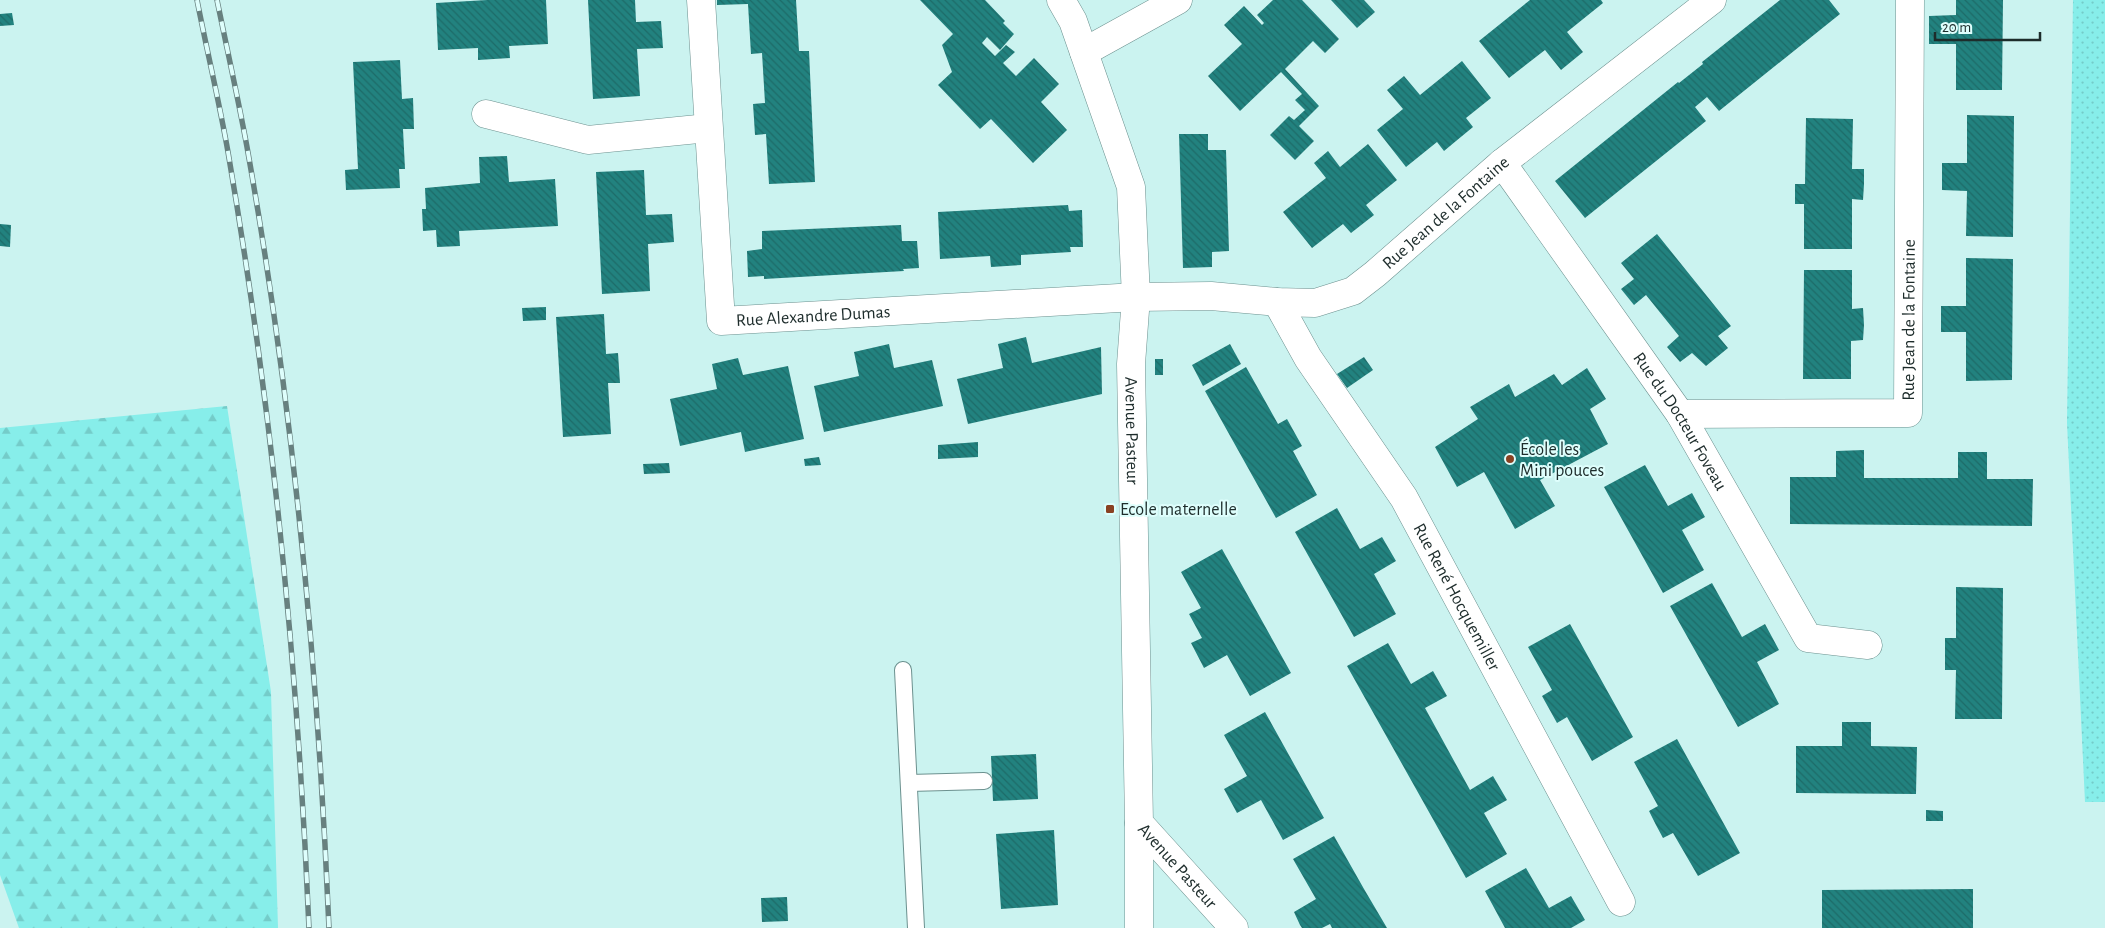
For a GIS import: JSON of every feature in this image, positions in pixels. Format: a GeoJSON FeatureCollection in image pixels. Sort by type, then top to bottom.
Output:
{"type":"FeatureCollection","features":[{"type":"Feature","properties":{"kind":"street","name":"Rue Alexandre Dumas"},"geometry":{"type":"LineString","coordinates":[[701,0],[721,321],[1136,297]]}},
{"type":"Feature","properties":{"kind":"street","name":"Avenue Pasteur"},"geometry":{"type":"LineString","coordinates":[[1061,0],[1073,21],[1131,187],[1136,297],[1131,364],[1139,823],[1234,928]]}},
{"type":"Feature","properties":{"kind":"street"},"geometry":{"type":"LineString","coordinates":[[1084,52],[1178,0]]}},
{"type":"Feature","properties":{"kind":"street","name":"Rue Jean de la Fontaine"},"geometry":{"type":"LineString","coordinates":[[1136,297],[1211,296],[1277,302],[1316,303],[1353,290],[1375,274],[1502,163],[1712,0]]}},
{"type":"Feature","properties":{"kind":"street","name":"Rue Jean de la Fontaine"},"geometry":{"type":"LineString","coordinates":[[1680,414],[1908,413],[1910,0]]}},
{"type":"Feature","properties":{"kind":"street"},"geometry":{"type":"LineString","coordinates":[[486,114],[588,140],[708,128]]}},
{"type":"Feature","properties":{"kind":"street","name":"Rue du Docteur Foveau"},"geometry":{"type":"LineString","coordinates":[[1502,163],[1680,414],[1808,638],[1868,645]]}},
{"type":"Feature","properties":{"kind":"street","name":"Rue René Hocquemiller"},"geometry":{"type":"LineString","coordinates":[[1277,302],[1308,358],[1404,498],[1621,902]]}},
{"type":"Feature","properties":{"kind":"street"},"geometry":{"type":"LineString","coordinates":[[1139,823],[1139,928]]}},
{"type":"Feature","properties":{"kind":"lane"},"geometry":{"type":"LineString","coordinates":[[903,670],[916,928]]}},
{"type":"Feature","properties":{"kind":"lane"},"geometry":{"type":"LineString","coordinates":[[909,783],[984,781]]}},
{"type":"Feature","properties":{"kind":"green space"},"geometry":{"type":"Polygon","coordinates":[[[2073,0],[2105,0],[2105,802],[2085,802],[2067,423],[2073,0]]]}},
{"type":"Feature","properties":{"kind":"green space"},"geometry":{"type":"Polygon","coordinates":[[[227,406],[271,692],[278,928],[19,928],[0,875],[0,428],[227,406]]]}},
{"type":"Feature","properties":{"kind":"building"},"geometry":{"type":"Polygon","coordinates":[[[487,0],[546,0],[548,44],[509,46],[510,58],[478,60],[478,48],[438,50],[436,3],[487,0]]]}},
{"type":"Feature","properties":{"kind":"building"},"geometry":{"type":"Polygon","coordinates":[[[588,0],[635,0],[636,22],[661,21],[663,48],[637,49],[640,96],[593,99],[588,0]]]}},
{"type":"Feature","properties":{"kind":"building"},"geometry":{"type":"Polygon","coordinates":[[[717,0],[796,0],[799,51],[809,51],[815,182],[769,184],[766,134],[755,135],[753,104],[765,103],[762,53],[751,54],[748,4],[717,5],[717,0]]]}},
{"type":"Feature","properties":{"kind":"building"},"geometry":{"type":"Polygon","coordinates":[[[920,0],[985,0],[1005,21],[1003,23],[1014,34],[1000,50],[987,37],[982,43],[995,56],[1006,45],[1015,52],[1003,63],[1016,76],[1034,58],[1059,84],[1041,102],[1067,130],[1033,163],[991,119],[980,129],[938,85],[952,72],[942,45],[953,34],[920,0]]]}},
{"type":"Feature","properties":{"kind":"building"},"geometry":{"type":"Polygon","coordinates":[[[1273,0],[1302,0],[1339,39],[1325,53],[1313,41],[1285,69],[1319,106],[1299,126],[1314,141],[1295,160],[1270,135],[1289,116],[1294,120],[1305,110],[1295,100],[1302,94],[1281,72],[1240,111],[1208,76],[1242,44],[1224,25],[1244,6],[1262,25],[1264,23],[1257,15],[1273,0]]]}},
{"type":"Feature","properties":{"kind":"building"},"geometry":{"type":"Polygon","coordinates":[[[1331,0],[1364,0],[1375,12],[1357,28],[1331,0]]]}},
{"type":"Feature","properties":{"kind":"building"},"geometry":{"type":"Polygon","coordinates":[[[1530,0],[1601,0],[1603,3],[1567,32],[1583,52],[1561,70],[1545,50],[1509,78],[1479,41],[1530,0]]]}},
{"type":"Feature","properties":{"kind":"building"},"geometry":{"type":"Polygon","coordinates":[[[1780,0],[1829,0],[1840,14],[1719,111],[1707,97],[1695,107],[1706,121],[1585,218],[1555,181],[1703,64],[1702,62],[1780,0]]]}},
{"type":"Feature","properties":{"kind":"building"},"geometry":{"type":"Polygon","coordinates":[[[1956,0],[2003,0],[2002,90],[1956,90],[1956,44],[1929,44],[1929,16],[1956,15],[1956,0]]]}},
{"type":"Feature","properties":{"kind":"building"},"geometry":{"type":"Polygon","coordinates":[[[12,13],[14,25],[0,26],[0,14],[12,13]]]}},
{"type":"Feature","properties":{"kind":"building"},"geometry":{"type":"Polygon","coordinates":[[[400,60],[402,99],[413,98],[414,129],[403,129],[405,169],[399,169],[400,188],[346,190],[345,170],[358,169],[353,62],[400,60]]]}},
{"type":"Feature","properties":{"kind":"building"},"geometry":{"type":"Polygon","coordinates":[[[1462,61],[1491,98],[1466,118],[1473,127],[1444,151],[1437,142],[1406,167],[1377,130],[1403,109],[1387,90],[1404,76],[1420,95],[1462,61]]]}},
{"type":"Feature","properties":{"kind":"building"},"geometry":{"type":"Polygon","coordinates":[[[1967,115],[2014,116],[2013,237],[1966,236],[1967,191],[1942,190],[1942,163],[1967,163],[1967,115]]]}},
{"type":"Feature","properties":{"kind":"building"},"geometry":{"type":"Polygon","coordinates":[[[1806,118],[1853,119],[1852,169],[1864,169],[1864,184],[1863,200],[1852,199],[1852,249],[1804,249],[1804,204],[1795,204],[1795,184],[1805,184],[1806,118]]]}},
{"type":"Feature","properties":{"kind":"building"},"geometry":{"type":"Polygon","coordinates":[[[1179,134],[1208,134],[1208,150],[1226,150],[1229,251],[1212,252],[1212,267],[1183,268],[1179,134]]]}},
{"type":"Feature","properties":{"kind":"building"},"geometry":{"type":"Polygon","coordinates":[[[1368,144],[1397,180],[1366,205],[1374,215],[1351,233],[1343,224],[1312,248],[1283,212],[1326,178],[1314,163],[1328,151],[1340,167],[1368,144]]]}},
{"type":"Feature","properties":{"kind":"building"},"geometry":{"type":"Polygon","coordinates":[[[507,156],[509,182],[555,179],[558,226],[459,231],[460,246],[437,247],[436,230],[423,231],[422,209],[426,209],[425,188],[480,183],[479,157],[507,156]]]}},
{"type":"Feature","properties":{"kind":"building"},"geometry":{"type":"Polygon","coordinates":[[[644,170],[646,215],[672,214],[674,242],[648,244],[650,291],[602,294],[596,172],[644,170]]]}},
{"type":"Feature","properties":{"kind":"building"},"geometry":{"type":"Polygon","coordinates":[[[1068,205],[1069,211],[1082,210],[1083,247],[1070,247],[1071,252],[1021,255],[1021,265],[991,267],[990,256],[940,259],[938,212],[1068,205]]]}},
{"type":"Feature","properties":{"kind":"building"},"geometry":{"type":"Polygon","coordinates":[[[0,224],[11,225],[10,247],[0,246],[0,224]]]}},
{"type":"Feature","properties":{"kind":"building"},"geometry":{"type":"Polygon","coordinates":[[[901,225],[902,241],[917,241],[919,268],[903,269],[904,271],[764,279],[764,276],[748,277],[747,251],[762,249],[762,231],[901,225]]]}},
{"type":"Feature","properties":{"kind":"building"},"geometry":{"type":"Polygon","coordinates":[[[1657,234],[1731,326],[1718,336],[1728,348],[1706,366],[1692,353],[1680,362],[1667,347],[1679,336],[1646,295],[1634,305],[1621,289],[1634,279],[1621,263],[1657,234]]]}},
{"type":"Feature","properties":{"kind":"building"},"geometry":{"type":"Polygon","coordinates":[[[1966,258],[2013,259],[2012,380],[1966,381],[1966,332],[1941,332],[1941,306],[1966,306],[1966,258]]]}},
{"type":"Feature","properties":{"kind":"building"},"geometry":{"type":"Polygon","coordinates":[[[1804,270],[1852,270],[1852,309],[1863,308],[1864,325],[1863,340],[1851,341],[1851,379],[1803,379],[1804,270]]]}},
{"type":"Feature","properties":{"kind":"building"},"geometry":{"type":"Polygon","coordinates":[[[546,307],[546,320],[523,321],[522,308],[546,307]]]}},
{"type":"Feature","properties":{"kind":"building"},"geometry":{"type":"Polygon","coordinates":[[[604,314],[606,354],[618,353],[620,383],[608,383],[611,434],[563,437],[556,317],[604,314]]]}},
{"type":"Feature","properties":{"kind":"building"},"geometry":{"type":"Polygon","coordinates":[[[1026,337],[1032,363],[1101,347],[1102,394],[968,424],[957,379],[1003,368],[998,344],[1026,337]]]}},
{"type":"Feature","properties":{"kind":"building"},"geometry":{"type":"Polygon","coordinates":[[[889,344],[894,368],[932,360],[943,406],[824,432],[814,386],[859,376],[854,352],[889,344]]]}},
{"type":"Feature","properties":{"kind":"building"},"geometry":{"type":"Polygon","coordinates":[[[1230,344],[1241,364],[1203,386],[1192,365],[1230,344]]]}},
{"type":"Feature","properties":{"kind":"building"},"geometry":{"type":"Polygon","coordinates":[[[1364,357],[1373,370],[1347,388],[1337,374],[1364,357]]]}},
{"type":"Feature","properties":{"kind":"building"},"geometry":{"type":"Polygon","coordinates":[[[738,358],[743,375],[788,366],[804,439],[745,452],[741,432],[680,446],[670,399],[717,389],[712,364],[738,358]]]}},
{"type":"Feature","properties":{"kind":"building"},"geometry":{"type":"Polygon","coordinates":[[[1155,359],[1163,359],[1163,375],[1155,375],[1155,359]]]}},
{"type":"Feature","properties":{"kind":"building"},"geometry":{"type":"Polygon","coordinates":[[[1246,367],[1278,424],[1287,419],[1302,446],[1293,451],[1317,495],[1276,518],[1205,391],[1246,367]]]}},
{"type":"Feature","properties":{"kind":"building","name":"École les Mini pouces"},"geometry":{"type":"Polygon","coordinates":[[[1587,368],[1606,399],[1590,409],[1608,444],[1540,480],[1555,506],[1515,529],[1484,472],[1457,487],[1435,447],[1478,419],[1470,407],[1509,384],[1515,397],[1554,374],[1562,385],[1587,368]]]}},
{"type":"Feature","properties":{"kind":"building"},"geometry":{"type":"Polygon","coordinates":[[[978,442],[978,457],[938,459],[938,445],[978,442]]]}},
{"type":"Feature","properties":{"kind":"building"},"geometry":{"type":"Polygon","coordinates":[[[1864,450],[1864,478],[1958,478],[1958,452],[1987,452],[1987,479],[2033,479],[2032,526],[1790,524],[1790,477],[1836,477],[1836,451],[1864,450]]]}},
{"type":"Feature","properties":{"kind":"building"},"geometry":{"type":"Polygon","coordinates":[[[819,457],[821,465],[805,466],[804,459],[819,457]]]}},
{"type":"Feature","properties":{"kind":"building"},"geometry":{"type":"Polygon","coordinates":[[[669,463],[670,473],[644,474],[643,464],[669,463]]]}},
{"type":"Feature","properties":{"kind":"building"},"geometry":{"type":"Polygon","coordinates":[[[1645,465],[1668,506],[1692,493],[1705,517],[1682,530],[1704,570],[1663,593],[1604,487],[1645,465]]]}},
{"type":"Feature","properties":{"kind":"building"},"geometry":{"type":"Polygon","coordinates":[[[1337,508],[1360,549],[1382,537],[1396,561],[1374,574],[1396,614],[1354,637],[1295,532],[1337,508]]]}},
{"type":"Feature","properties":{"kind":"building"},"geometry":{"type":"Polygon","coordinates":[[[1222,549],[1291,673],[1250,696],[1227,655],[1204,668],[1191,643],[1202,638],[1189,614],[1201,608],[1181,572],[1222,549]]]}},
{"type":"Feature","properties":{"kind":"building"},"geometry":{"type":"Polygon","coordinates":[[[1712,583],[1742,637],[1765,624],[1779,650],[1757,662],[1779,704],[1738,727],[1670,606],[1712,583]]]}},
{"type":"Feature","properties":{"kind":"building"},"geometry":{"type":"Polygon","coordinates":[[[1956,587],[2003,588],[2002,719],[1955,719],[1956,670],[1945,670],[1945,638],[1956,638],[1956,587]]]}},
{"type":"Feature","properties":{"kind":"building"},"geometry":{"type":"Polygon","coordinates":[[[1570,624],[1633,737],[1592,761],[1567,717],[1557,723],[1542,696],[1552,690],[1528,647],[1570,624]]]}},
{"type":"Feature","properties":{"kind":"building"},"geometry":{"type":"Polygon","coordinates":[[[1388,643],[1411,684],[1433,671],[1447,696],[1425,708],[1470,790],[1493,776],[1507,800],[1484,813],[1507,854],[1466,878],[1347,666],[1388,643]]]}},
{"type":"Feature","properties":{"kind":"building"},"geometry":{"type":"Polygon","coordinates":[[[1265,712],[1324,818],[1283,840],[1261,800],[1237,813],[1224,789],[1247,776],[1224,735],[1265,712]]]}},
{"type":"Feature","properties":{"kind":"building"},"geometry":{"type":"Polygon","coordinates":[[[1842,722],[1871,722],[1871,746],[1917,747],[1916,794],[1796,793],[1796,746],[1842,746],[1842,722]]]}},
{"type":"Feature","properties":{"kind":"building"},"geometry":{"type":"Polygon","coordinates":[[[1677,739],[1740,853],[1698,876],[1673,833],[1663,838],[1649,811],[1658,806],[1634,762],[1677,739]]]}},
{"type":"Feature","properties":{"kind":"building"},"geometry":{"type":"Polygon","coordinates":[[[1036,754],[1038,799],[993,801],[991,756],[1036,754]]]}},
{"type":"Feature","properties":{"kind":"building"},"geometry":{"type":"Polygon","coordinates":[[[1926,810],[1943,811],[1943,821],[1926,821],[1926,810]]]}},
{"type":"Feature","properties":{"kind":"building"},"geometry":{"type":"Polygon","coordinates":[[[1054,830],[1058,905],[1001,909],[996,834],[1054,830]]]}},
{"type":"Feature","properties":{"kind":"building"},"geometry":{"type":"Polygon","coordinates":[[[1334,836],[1387,928],[1332,928],[1330,924],[1322,928],[1302,928],[1300,925],[1294,912],[1316,899],[1293,859],[1334,836]]]}},
{"type":"Feature","properties":{"kind":"building"},"geometry":{"type":"Polygon","coordinates":[[[1526,868],[1549,908],[1571,896],[1585,920],[1571,928],[1505,928],[1485,891],[1526,868]]]}},
{"type":"Feature","properties":{"kind":"building"},"geometry":{"type":"Polygon","coordinates":[[[1973,889],[1973,928],[1822,928],[1822,890],[1973,889]]]}},
{"type":"Feature","properties":{"kind":"building"},"geometry":{"type":"Polygon","coordinates":[[[787,897],[788,921],[762,922],[761,898],[787,897]]]}},
{"type":"Feature","properties":{"kind":"railway"},"geometry":{"type":"LineString","coordinates":[[197,0],[221,114],[244,248],[270,442],[281,539],[298,733],[309,928]]}},
{"type":"Feature","properties":{"kind":"railway"},"geometry":{"type":"LineString","coordinates":[[217,0],[244,129],[278,341],[290,439],[301,536],[318,732],[329,928]]}},
{"type":"Feature","properties":{"kind":"place","name":"École les Mini pouces"},"geometry":{"type":"Point","coordinates":[1510,459]}},
{"type":"Feature","properties":{"kind":"place","name":"Ecole maternelle"},"geometry":{"type":"Point","coordinates":[1110,509]}}]}
